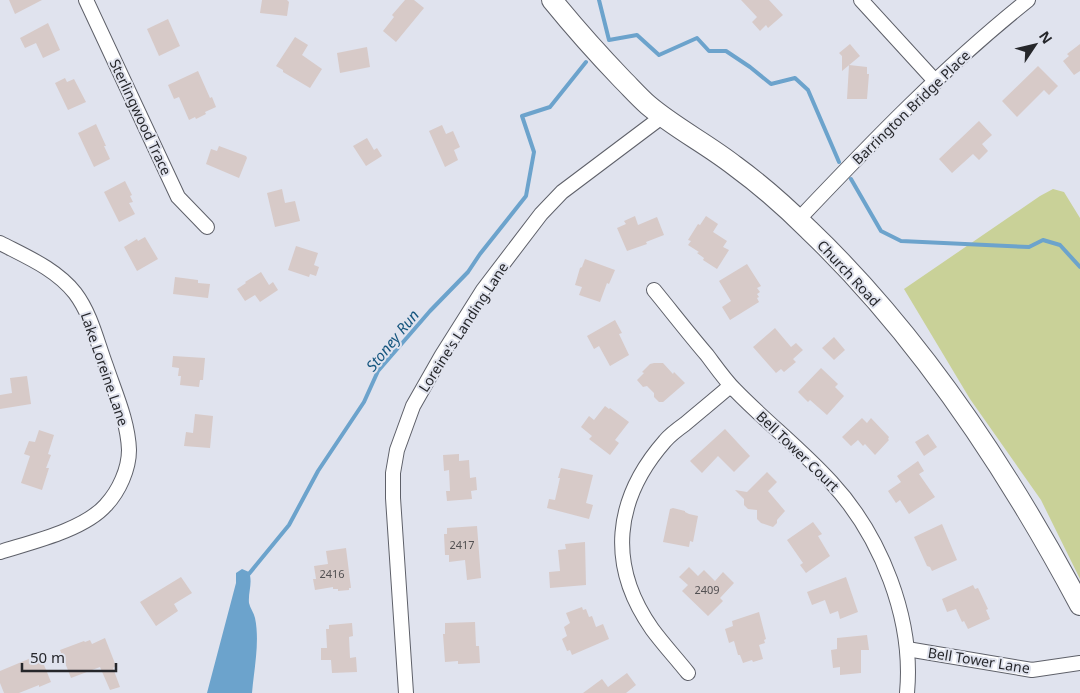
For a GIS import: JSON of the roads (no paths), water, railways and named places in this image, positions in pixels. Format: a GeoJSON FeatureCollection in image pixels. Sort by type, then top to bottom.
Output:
{"type":"FeatureCollection","features":[{"type":"Feature","properties":{"kind":"main road","name":"Church Road"},"geometry":{"type":"LineString","coordinates":[[552,0],[599,55],[647,104],[734,165],[798,220],[843,265],[887,315],[943,385],[986,446],[1027,509],[1080,605]]}},
{"type":"Feature","properties":{"kind":"street","name":"Sterlingwood Trace"},"geometry":{"type":"LineString","coordinates":[[86,0],[178,197],[207,227]]}},
{"type":"Feature","properties":{"kind":"street"},"geometry":{"type":"LineString","coordinates":[[861,0],[936,82]]}},
{"type":"Feature","properties":{"kind":"street","name":"Barrington Bridge Place"},"geometry":{"type":"LineString","coordinates":[[798,220],[863,151],[1004,19],[1028,0]]}},
{"type":"Feature","properties":{"kind":"street","name":"Loreine's Landing Lane"},"geometry":{"type":"LineString","coordinates":[[406,693],[393,473],[397,450],[413,406],[442,354],[483,290],[542,214],[562,192],[663,116]]}},
{"type":"Feature","properties":{"kind":"street","name":"Lake Loreine Lane"},"geometry":{"type":"LineString","coordinates":[[0,243],[56,274],[75,293],[82,304],[119,403],[127,431],[129,451],[127,465],[117,490],[97,514],[81,525],[0,552]]}},
{"type":"Feature","properties":{"kind":"street","name":"Bell Tower Court"},"geometry":{"type":"LineString","coordinates":[[654,290],[733,388],[833,483],[851,506],[873,541],[887,572],[900,611],[907,649],[907,693]]}},
{"type":"Feature","properties":{"kind":"street"},"geometry":{"type":"LineString","coordinates":[[688,673],[651,628],[631,590],[622,552],[623,523],[630,494],[644,466],[660,446],[728,387],[733,388]]}},
{"type":"Feature","properties":{"kind":"street","name":"Bell Tower Lane"},"geometry":{"type":"LineString","coordinates":[[907,649],[1032,670],[1080,663]]}},
{"type":"Feature","properties":{"kind":"water"},"geometry":{"type":"Polygon","coordinates":[[[242,569],[249,572],[250,576],[249,603],[256,627],[257,646],[252,693],[207,693],[236,583],[236,573],[242,569]]]}},
{"type":"Feature","properties":{"kind":"waterway"},"geometry":{"type":"LineString","coordinates":[[599,0],[609,40],[637,35],[659,55],[697,38],[709,51],[726,51],[771,84],[795,78],[808,90],[839,162]]}},
{"type":"Feature","properties":{"kind":"waterway","name":"Stoney Run"},"geometry":{"type":"LineString","coordinates":[[248,575],[289,525],[318,471],[364,402],[378,371],[430,311],[468,272],[526,196],[534,152],[522,116],[550,107],[586,62]]}},
{"type":"Feature","properties":{"kind":"waterway"},"geometry":{"type":"LineString","coordinates":[[851,179],[881,231],[901,241],[1029,247],[1043,240],[1060,245],[1080,267]]}}]}
